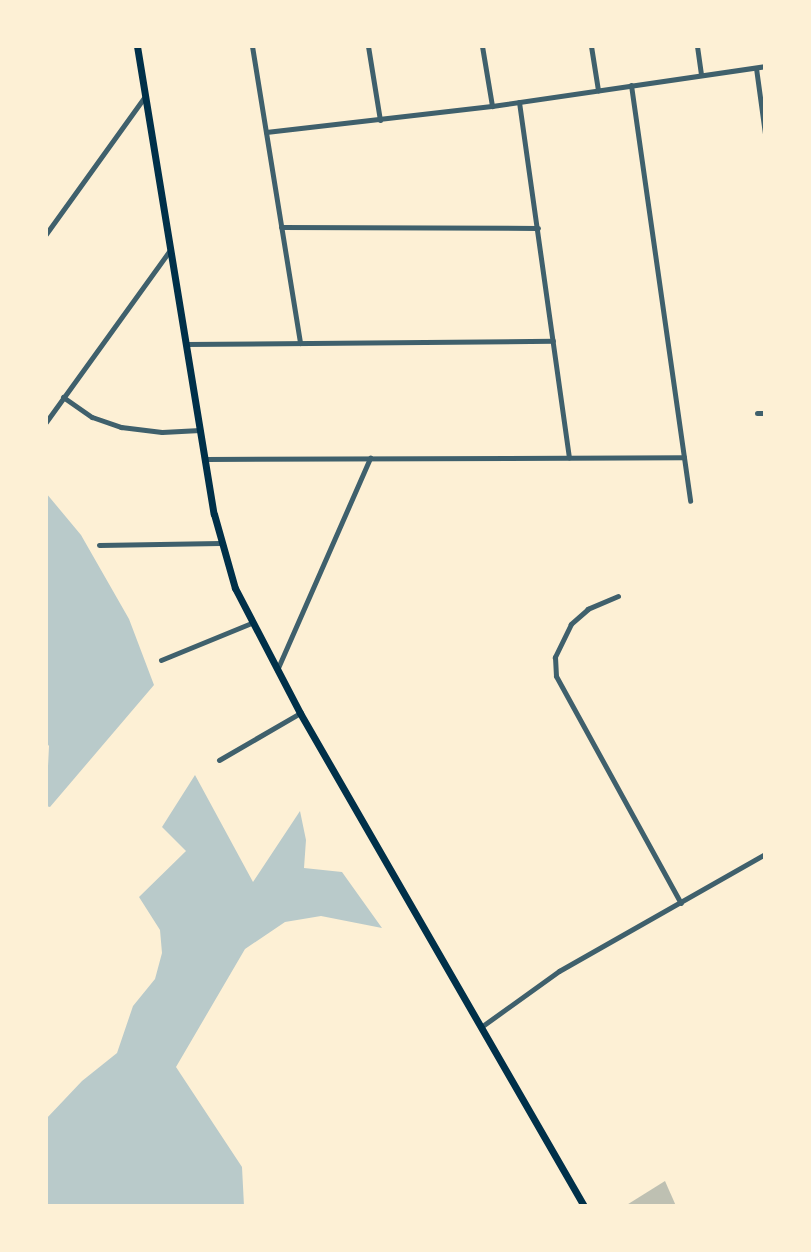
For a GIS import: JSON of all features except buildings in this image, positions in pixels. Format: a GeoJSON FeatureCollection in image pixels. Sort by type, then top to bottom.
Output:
{"type":"FeatureCollection","features":[{"type":"Feature","properties":{"kind":"main road"},"geometry":{"type":"LineString","coordinates":[[137,46],[220,543],[251,623],[276,672],[584,1206]]}},
{"type":"Feature","properties":{"kind":"street"},"geometry":{"type":"LineString","coordinates":[[252,46],[300,343]]}},
{"type":"Feature","properties":{"kind":"street"},"geometry":{"type":"LineString","coordinates":[[368,46],[380,120]]}},
{"type":"Feature","properties":{"kind":"street"},"geometry":{"type":"LineString","coordinates":[[482,46],[492,106]]}},
{"type":"Feature","properties":{"kind":"street"},"geometry":{"type":"LineString","coordinates":[[591,46],[598,90]]}},
{"type":"Feature","properties":{"kind":"street"},"geometry":{"type":"LineString","coordinates":[[697,46],[701,75]]}},
{"type":"Feature","properties":{"kind":"street"},"geometry":{"type":"LineString","coordinates":[[266,132],[492,106],[765,66]]}},
{"type":"Feature","properties":{"kind":"street"},"geometry":{"type":"LineString","coordinates":[[756,68],[765,134]]}},
{"type":"Feature","properties":{"kind":"street"},"geometry":{"type":"LineString","coordinates":[[631,85],[690,501]]}},
{"type":"Feature","properties":{"kind":"street"},"geometry":{"type":"LineString","coordinates":[[46,234],[145,96]]}},
{"type":"Feature","properties":{"kind":"street"},"geometry":{"type":"LineString","coordinates":[[519,102],[569,458]]}},
{"type":"Feature","properties":{"kind":"street"},"geometry":{"type":"LineString","coordinates":[[281,227],[538,228]]}},
{"type":"Feature","properties":{"kind":"street"},"geometry":{"type":"LineString","coordinates":[[46,422],[170,249]]}},
{"type":"Feature","properties":{"kind":"street"},"geometry":{"type":"LineString","coordinates":[[186,344],[553,341]]}},
{"type":"Feature","properties":{"kind":"street"},"geometry":{"type":"LineString","coordinates":[[63,397],[92,417],[121,427],[162,432],[200,430]]}},
{"type":"Feature","properties":{"kind":"street"},"geometry":{"type":"LineString","coordinates":[[757,413],[765,413]]}},
{"type":"Feature","properties":{"kind":"street"},"geometry":{"type":"LineString","coordinates":[[205,459],[684,457]]}},
{"type":"Feature","properties":{"kind":"street"},"geometry":{"type":"LineString","coordinates":[[276,672],[370,458]]}},
{"type":"Feature","properties":{"kind":"street"},"geometry":{"type":"LineString","coordinates":[[99,545],[220,543]]}},
{"type":"Feature","properties":{"kind":"street"},"geometry":{"type":"LineString","coordinates":[[618,596],[588,609],[571,624],[555,657],[556,676],[681,903]]}},
{"type":"Feature","properties":{"kind":"street"},"geometry":{"type":"LineString","coordinates":[[161,660],[251,623]]}},
{"type":"Feature","properties":{"kind":"street"},"geometry":{"type":"LineString","coordinates":[[219,760],[300,713]]}},
{"type":"Feature","properties":{"kind":"street"},"geometry":{"type":"LineString","coordinates":[[481,1027],[559,971],[765,854]]}},
{"type":"Feature","properties":{"kind":"shaded area"},"geometry":{"type":"Polygon","coordinates":[[[46,493],[81,535],[129,619],[154,685],[50,807],[46,806],[49,746],[46,742],[46,493]]]}},
{"type":"Feature","properties":{"kind":"shaded area"},"geometry":{"type":"Polygon","coordinates":[[[195,775],[253,882],[300,811],[306,840],[304,868],[342,872],[382,928],[321,916],[285,922],[245,949],[176,1067],[242,1167],[244,1206],[46,1206],[46,1119],[82,1081],[117,1053],[133,1006],[155,979],[162,953],[160,930],[139,897],[186,851],[162,827],[195,775]]]}}]}
